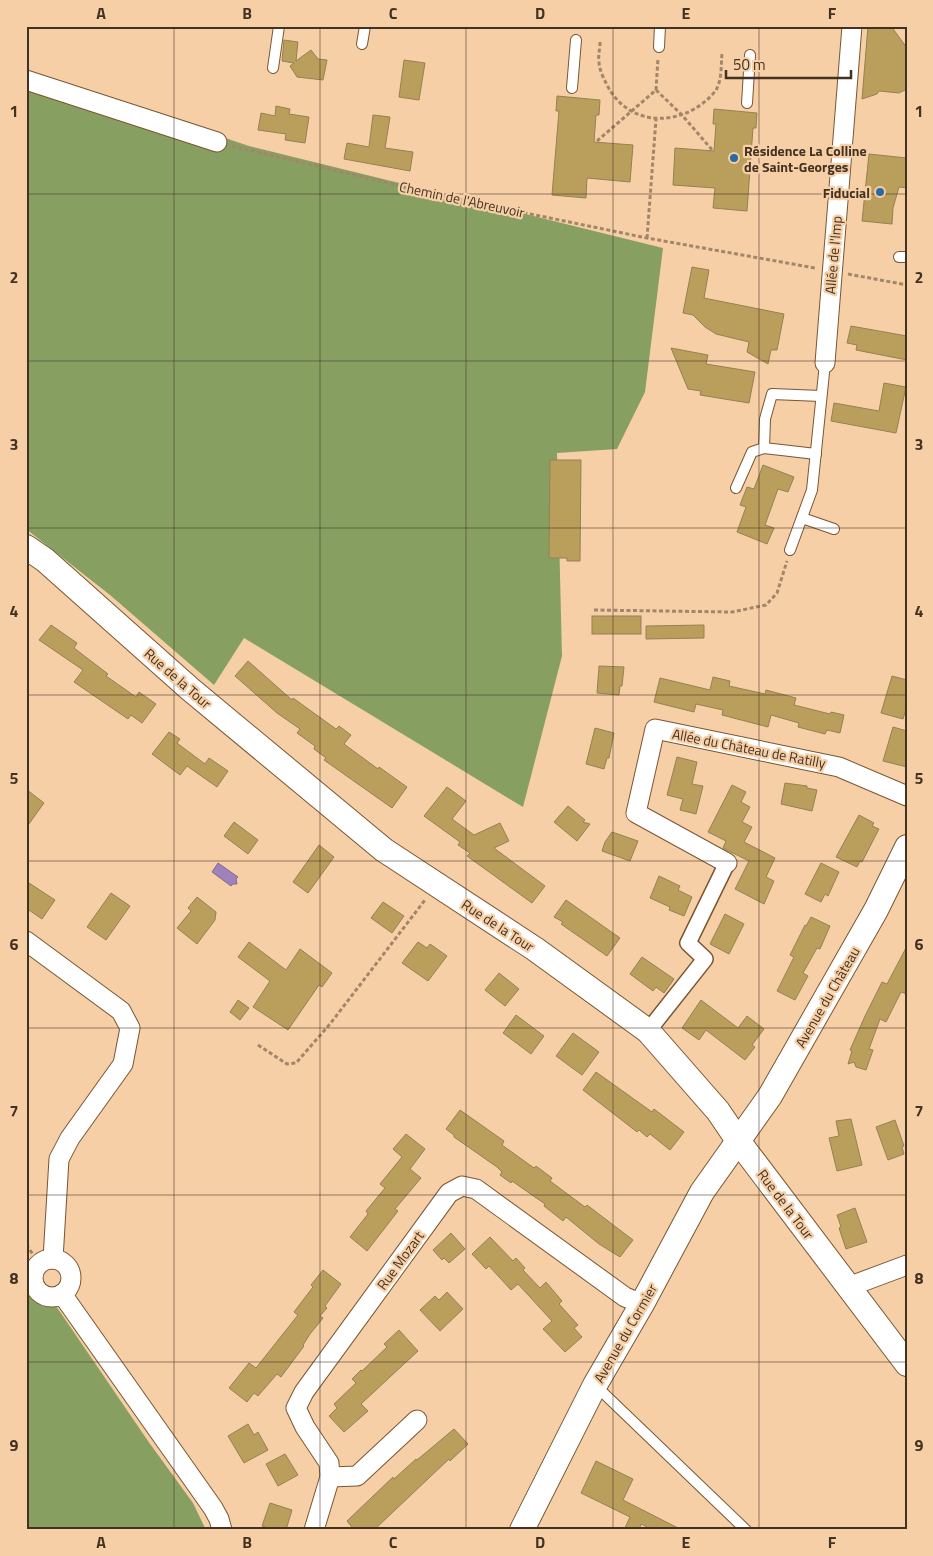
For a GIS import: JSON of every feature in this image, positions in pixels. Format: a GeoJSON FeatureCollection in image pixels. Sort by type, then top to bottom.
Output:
{"type":"FeatureCollection","features":[{"type":"Feature","properties":{"kind":"street","name":"Allée de l'Imp"},"geometry":{"type":"LineString","coordinates":[[824,364],[852,26]]}},
{"type":"Feature","properties":{"kind":"street"},"geometry":{"type":"LineString","coordinates":[[26,80],[217,142]]}},
{"type":"Feature","properties":{"kind":"street","name":"Rue de la Tour"},"geometry":{"type":"LineString","coordinates":[[26,547],[45,560],[190,689],[384,850],[535,949],[648,1031],[718,1111],[739,1142],[907,1364]]}},
{"type":"Feature","properties":{"kind":"street","name":"Allée du Château de Ratilly"},"geometry":{"type":"LineString","coordinates":[[727,862],[636,813],[655,729],[839,767],[907,796]]}},
{"type":"Feature","properties":{"kind":"street","name":"Avenue du Château"},"geometry":{"type":"LineString","coordinates":[[739,1142],[770,1096],[794,1054],[876,910],[907,847]]}},
{"type":"Feature","properties":{"kind":"street"},"geometry":{"type":"LineString","coordinates":[[648,1031],[705,959],[688,943],[727,862]]}},
{"type":"Feature","properties":{"kind":"street"},"geometry":{"type":"LineString","coordinates":[[26,941],[121,1011],[130,1028],[123,1064],[70,1138],[59,1159],[46,1261],[34,1274],[35,1286],[39,1291],[50,1296],[62,1294],[70,1284],[70,1270],[66,1264],[46,1261]]}},
{"type":"Feature","properties":{"kind":"street","name":"Avenue du Cormier"},"geometry":{"type":"LineString","coordinates":[[522,1530],[595,1385],[642,1304],[705,1187],[739,1142]]}},
{"type":"Feature","properties":{"kind":"street","name":"Rue Mozart"},"geometry":{"type":"LineString","coordinates":[[330,1477],[330,1463],[305,1427],[296,1408],[304,1392],[449,1193],[462,1186],[476,1189],[625,1297],[642,1304]]}},
{"type":"Feature","properties":{"kind":"street"},"geometry":{"type":"LineString","coordinates":[[848,1286],[907,1265]]}},
{"type":"Feature","properties":{"kind":"street"},"geometry":{"type":"LineString","coordinates":[[62,1294],[213,1508],[222,1530]]}},
{"type":"Feature","properties":{"kind":"street"},"geometry":{"type":"LineString","coordinates":[[314,1530],[330,1477],[357,1476],[417,1420]]}},
{"type":"Feature","properties":{"kind":"lane"},"geometry":{"type":"LineString","coordinates":[[273,68],[279,26]]}},
{"type":"Feature","properties":{"kind":"lane"},"geometry":{"type":"LineString","coordinates":[[362,44],[365,26]]}},
{"type":"Feature","properties":{"kind":"lane"},"geometry":{"type":"LineString","coordinates":[[658,47],[660,26]]}},
{"type":"Feature","properties":{"kind":"lane"},"geometry":{"type":"LineString","coordinates":[[572,88],[576,40]]}},
{"type":"Feature","properties":{"kind":"lane"},"geometry":{"type":"LineString","coordinates":[[746,104],[750,55]]}},
{"type":"Feature","properties":{"kind":"lane"},"geometry":{"type":"LineString","coordinates":[[790,550],[812,490],[824,364]]}},
{"type":"Feature","properties":{"kind":"lane"},"geometry":{"type":"LineString","coordinates":[[764,448],[765,419],[772,394],[821,396]]}},
{"type":"Feature","properties":{"kind":"lane"},"geometry":{"type":"LineString","coordinates":[[736,488],[752,452],[764,448],[816,454]]}},
{"type":"Feature","properties":{"kind":"lane"},"geometry":{"type":"LineString","coordinates":[[802,518],[834,529]]}},
{"type":"Feature","properties":{"kind":"lane"},"geometry":{"type":"LineString","coordinates":[[595,1385],[746,1530]]}},
{"type":"Feature","properties":{"kind":"path"},"geometry":{"type":"LineString","coordinates":[[600,42],[599,62],[610,92],[631,112],[656,119],[670,118],[693,110],[716,90],[721,77],[722,53]]}},
{"type":"Feature","properties":{"kind":"path"},"geometry":{"type":"LineString","coordinates":[[597,141],[656,90],[658,47]]}},
{"type":"Feature","properties":{"kind":"path"},"geometry":{"type":"LineString","coordinates":[[656,90],[682,115],[713,151]]}},
{"type":"Feature","properties":{"kind":"path"},"geometry":{"type":"LineString","coordinates":[[646,238],[656,119]]}},
{"type":"Feature","properties":{"kind":"path","name":"Chemin de l'Abreuvoir"},"geometry":{"type":"LineString","coordinates":[[217,142],[443,196],[646,238],[907,284]]}},
{"type":"Feature","properties":{"kind":"path"},"geometry":{"type":"LineString","coordinates":[[594,610],[732,612],[766,605],[777,593],[790,550]]}},
{"type":"Feature","properties":{"kind":"path"},"geometry":{"type":"LineString","coordinates":[[258,1045],[287,1064],[296,1063],[330,1024],[436,885]]}},
{"type":"Feature","properties":{"kind":"path"},"geometry":{"type":"LineString","coordinates":[[26,1245],[46,1261]]}},
{"type":"Feature","properties":{"kind":"green space"},"geometry":{"type":"Polygon","coordinates":[[[26,71],[249,146],[663,248],[645,392],[617,449],[557,453],[562,656],[523,807],[244,638],[214,685],[110,595],[26,529],[26,71]]]}},
{"type":"Feature","properties":{"kind":"green space"},"geometry":{"type":"Polygon","coordinates":[[[26,1262],[148,1441],[193,1503],[206,1530],[26,1530],[26,1262]]]}},
{"type":"Feature","properties":{"kind":"shaded area"},"geometry":{"type":"Polygon","coordinates":[[[218,863],[238,877],[236,879],[237,884],[231,886],[212,872],[218,863]]]}},
{"type":"Feature","properties":{"kind":"building"},"geometry":{"type":"Polygon","coordinates":[[[868,26],[891,26],[907,48],[907,89],[899,93],[879,91],[877,94],[862,99],[868,26]]]}},
{"type":"Feature","properties":{"kind":"building"},"geometry":{"type":"Polygon","coordinates":[[[284,40],[298,42],[296,61],[311,50],[318,59],[327,60],[323,80],[297,77],[290,66],[294,63],[282,61],[284,40]]]}},
{"type":"Feature","properties":{"kind":"building"},"geometry":{"type":"Polygon","coordinates":[[[404,60],[425,63],[419,100],[399,97],[404,60]]]}},
{"type":"Feature","properties":{"kind":"building"},"geometry":{"type":"Polygon","coordinates":[[[557,96],[600,100],[599,115],[596,115],[594,142],[633,145],[630,182],[587,178],[586,198],[552,195],[559,111],[556,111],[557,96]]]}},
{"type":"Feature","properties":{"kind":"building"},"geometry":{"type":"Polygon","coordinates":[[[276,106],[290,109],[289,114],[309,117],[305,143],[285,140],[286,134],[258,130],[261,113],[275,116],[276,106]]]}},
{"type":"Feature","properties":{"kind":"building","name":"Résidence La Colline de Saint-Georges"},"geometry":{"type":"Polygon","coordinates":[[[714,109],[757,113],[756,128],[753,128],[747,211],[713,208],[715,188],[673,185],[675,148],[714,151],[716,124],[713,124],[714,109]]]}},
{"type":"Feature","properties":{"kind":"building"},"geometry":{"type":"Polygon","coordinates":[[[373,115],[390,117],[385,148],[413,152],[410,171],[344,159],[347,143],[369,147],[373,115]]]}},
{"type":"Feature","properties":{"kind":"building","name":"Fiducial"},"geometry":{"type":"Polygon","coordinates":[[[869,154],[907,158],[907,188],[899,187],[893,208],[892,224],[862,221],[869,154]]]}},
{"type":"Feature","properties":{"kind":"building"},"geometry":{"type":"Polygon","coordinates":[[[692,267],[709,270],[704,298],[784,314],[777,350],[771,350],[768,364],[747,352],[749,342],[716,334],[705,327],[693,315],[683,313],[692,267]]]}},
{"type":"Feature","properties":{"kind":"building"},"geometry":{"type":"Polygon","coordinates":[[[851,326],[907,336],[907,360],[856,350],[857,345],[847,343],[851,326]]]}},
{"type":"Feature","properties":{"kind":"building"},"geometry":{"type":"Polygon","coordinates":[[[671,348],[708,355],[706,364],[755,372],[749,403],[700,395],[701,391],[688,389],[671,348]]]}},
{"type":"Feature","properties":{"kind":"building"},"geometry":{"type":"Polygon","coordinates":[[[884,383],[906,387],[896,433],[831,421],[834,403],[879,411],[884,383]]]}},
{"type":"Feature","properties":{"kind":"building"},"geometry":{"type":"Polygon","coordinates":[[[550,460],[581,460],[580,561],[567,561],[567,558],[549,558],[550,460]]]}},
{"type":"Feature","properties":{"kind":"building"},"geometry":{"type":"Polygon","coordinates":[[[763,465],[794,477],[788,492],[778,489],[765,525],[774,528],[767,544],[737,532],[746,507],[740,505],[747,487],[754,489],[763,465]]]}},
{"type":"Feature","properties":{"kind":"building"},"geometry":{"type":"Polygon","coordinates":[[[592,616],[641,616],[641,634],[592,634],[592,616]]]}},
{"type":"Feature","properties":{"kind":"building"},"geometry":{"type":"Polygon","coordinates":[[[51,625],[77,643],[74,648],[108,674],[106,676],[136,697],[139,692],[156,704],[142,723],[131,715],[128,719],[74,682],[83,670],[39,640],[51,625]]]}},
{"type":"Feature","properties":{"kind":"building"},"geometry":{"type":"Polygon","coordinates":[[[704,625],[704,638],[646,639],[646,626],[704,625]]]}},
{"type":"Feature","properties":{"kind":"building"},"geometry":{"type":"Polygon","coordinates":[[[248,661],[292,700],[293,698],[336,729],[339,726],[351,735],[344,744],[407,787],[392,808],[324,760],[326,758],[314,749],[315,746],[297,733],[300,729],[277,713],[235,676],[248,661]]]}},
{"type":"Feature","properties":{"kind":"building"},"geometry":{"type":"Polygon","coordinates":[[[599,666],[624,667],[619,695],[597,693],[599,666]]]}},
{"type":"Feature","properties":{"kind":"building"},"geometry":{"type":"Polygon","coordinates":[[[892,676],[907,680],[907,706],[903,719],[881,713],[892,676]]]}},
{"type":"Feature","properties":{"kind":"building"},"geometry":{"type":"Polygon","coordinates":[[[713,677],[730,681],[729,686],[765,694],[766,690],[796,698],[794,705],[830,714],[831,712],[844,715],[840,733],[827,730],[825,734],[798,727],[799,723],[771,715],[768,727],[722,715],[723,710],[696,704],[694,712],[654,702],[660,678],[710,690],[713,677]]]}},
{"type":"Feature","properties":{"kind":"building"},"geometry":{"type":"Polygon","coordinates":[[[893,727],[907,731],[907,767],[883,761],[893,727]]]}},
{"type":"Feature","properties":{"kind":"building"},"geometry":{"type":"Polygon","coordinates":[[[595,728],[614,733],[609,758],[607,758],[604,769],[586,764],[595,728]]]}},
{"type":"Feature","properties":{"kind":"building"},"geometry":{"type":"Polygon","coordinates":[[[169,732],[180,739],[177,743],[205,764],[209,758],[228,771],[217,787],[187,766],[180,775],[152,754],[169,732]]]}},
{"type":"Feature","properties":{"kind":"building"},"geometry":{"type":"Polygon","coordinates":[[[677,757],[697,762],[692,784],[703,786],[696,814],[680,810],[683,799],[667,795],[677,757]]]}},
{"type":"Feature","properties":{"kind":"building"},"geometry":{"type":"Polygon","coordinates":[[[785,783],[807,786],[807,788],[817,790],[812,811],[781,804],[785,783]]]}},
{"type":"Feature","properties":{"kind":"building"},"geometry":{"type":"Polygon","coordinates":[[[732,785],[746,792],[741,802],[750,807],[742,822],[752,827],[744,842],[775,858],[766,877],[774,881],[764,904],[735,889],[749,861],[723,848],[726,841],[708,832],[732,785]]]}},
{"type":"Feature","properties":{"kind":"building"},"geometry":{"type":"Polygon","coordinates":[[[447,787],[466,801],[452,819],[474,835],[500,823],[509,841],[494,848],[545,886],[532,903],[467,856],[470,853],[458,845],[460,842],[424,816],[447,787]]]}},
{"type":"Feature","properties":{"kind":"building"},"geometry":{"type":"Polygon","coordinates":[[[26,789],[44,803],[26,828],[26,789]]]}},
{"type":"Feature","properties":{"kind":"building"},"geometry":{"type":"Polygon","coordinates":[[[568,806],[585,820],[583,822],[590,824],[577,841],[554,822],[568,806]]]}},
{"type":"Feature","properties":{"kind":"building"},"geometry":{"type":"Polygon","coordinates":[[[859,815],[874,823],[872,826],[879,829],[862,862],[860,861],[857,867],[836,857],[859,815]]]}},
{"type":"Feature","properties":{"kind":"building"},"geometry":{"type":"Polygon","coordinates":[[[234,822],[258,840],[248,854],[224,836],[234,822]]]}},
{"type":"Feature","properties":{"kind":"building"},"geometry":{"type":"Polygon","coordinates":[[[612,832],[638,841],[630,861],[602,851],[605,842],[612,832]]]}},
{"type":"Feature","properties":{"kind":"building"},"geometry":{"type":"Polygon","coordinates":[[[319,845],[334,857],[308,893],[293,882],[319,845]]]}},
{"type":"Feature","properties":{"kind":"building"},"geometry":{"type":"Polygon","coordinates":[[[821,863],[839,872],[828,896],[825,894],[821,902],[805,894],[821,863]]]}},
{"type":"Feature","properties":{"kind":"building"},"geometry":{"type":"Polygon","coordinates":[[[659,876],[680,886],[678,890],[692,897],[684,916],[669,910],[670,907],[650,898],[659,876]]]}},
{"type":"Feature","properties":{"kind":"building"},"geometry":{"type":"Polygon","coordinates":[[[26,881],[55,900],[42,919],[26,908],[26,881]]]}},
{"type":"Feature","properties":{"kind":"building"},"geometry":{"type":"Polygon","coordinates":[[[111,893],[130,906],[106,940],[87,927],[111,893]]]}},
{"type":"Feature","properties":{"kind":"building"},"geometry":{"type":"Polygon","coordinates":[[[197,897],[216,912],[215,920],[197,944],[177,928],[191,911],[188,908],[197,897]]]}},
{"type":"Feature","properties":{"kind":"building"},"geometry":{"type":"Polygon","coordinates":[[[566,900],[620,938],[607,956],[554,917],[566,900]]]}},
{"type":"Feature","properties":{"kind":"building"},"geometry":{"type":"Polygon","coordinates":[[[383,902],[404,916],[392,933],[371,918],[383,902]]]}},
{"type":"Feature","properties":{"kind":"building"},"geometry":{"type":"Polygon","coordinates":[[[725,914],[744,924],[729,954],[710,944],[725,914]]]}},
{"type":"Feature","properties":{"kind":"building"},"geometry":{"type":"Polygon","coordinates":[[[811,917],[830,926],[820,949],[817,948],[803,973],[808,976],[795,1000],[777,991],[794,957],[790,955],[811,917]]]}},
{"type":"Feature","properties":{"kind":"building"},"geometry":{"type":"Polygon","coordinates":[[[249,942],[286,970],[300,949],[332,973],[322,987],[319,985],[288,1030],[253,1007],[270,981],[238,957],[249,942]]]}},
{"type":"Feature","properties":{"kind":"building"},"geometry":{"type":"Polygon","coordinates":[[[418,942],[427,948],[430,944],[447,956],[428,981],[402,963],[418,942]]]}},
{"type":"Feature","properties":{"kind":"building"},"geometry":{"type":"Polygon","coordinates":[[[907,946],[907,994],[901,992],[886,1022],[880,1019],[869,1049],[873,1050],[866,1070],[856,1067],[854,1062],[848,1064],[852,1051],[850,1050],[882,982],[887,984],[907,946]]]}},
{"type":"Feature","properties":{"kind":"building"},"geometry":{"type":"Polygon","coordinates":[[[642,957],[674,979],[664,993],[656,987],[653,991],[630,974],[642,957]]]}},
{"type":"Feature","properties":{"kind":"building"},"geometry":{"type":"Polygon","coordinates":[[[499,973],[519,989],[505,1006],[485,990],[499,973]]]}},
{"type":"Feature","properties":{"kind":"building"},"geometry":{"type":"Polygon","coordinates":[[[238,1000],[249,1008],[240,1020],[230,1012],[238,1000]]]}},
{"type":"Feature","properties":{"kind":"building"},"geometry":{"type":"Polygon","coordinates":[[[701,1000],[738,1028],[747,1016],[764,1029],[752,1045],[755,1047],[745,1060],[706,1030],[699,1040],[682,1028],[701,1000]]]}},
{"type":"Feature","properties":{"kind":"building"},"geometry":{"type":"Polygon","coordinates":[[[516,1015],[544,1036],[531,1054],[503,1033],[516,1015]]]}},
{"type":"Feature","properties":{"kind":"building"},"geometry":{"type":"Polygon","coordinates":[[[573,1033],[599,1052],[582,1075],[556,1056],[573,1033]]]}},
{"type":"Feature","properties":{"kind":"building"},"geometry":{"type":"Polygon","coordinates":[[[596,1072],[652,1112],[654,1109],[684,1132],[670,1150],[650,1134],[647,1137],[639,1130],[637,1132],[583,1090],[596,1072]]]}},
{"type":"Feature","properties":{"kind":"building"},"geometry":{"type":"Polygon","coordinates":[[[460,1110],[504,1141],[502,1145],[534,1168],[536,1166],[552,1178],[550,1181],[585,1207],[587,1205],[633,1240],[620,1257],[599,1244],[566,1217],[563,1221],[544,1206],[545,1204],[500,1175],[502,1172],[497,1167],[454,1137],[446,1129],[460,1110]]]}},
{"type":"Feature","properties":{"kind":"building"},"geometry":{"type":"Polygon","coordinates":[[[851,1119],[862,1165],[837,1171],[829,1138],[839,1136],[836,1121],[851,1119]]]}},
{"type":"Feature","properties":{"kind":"building"},"geometry":{"type":"Polygon","coordinates":[[[895,1120],[904,1146],[902,1147],[904,1154],[888,1160],[876,1127],[895,1120]]]}},
{"type":"Feature","properties":{"kind":"building"},"geometry":{"type":"Polygon","coordinates":[[[406,1134],[425,1149],[410,1169],[421,1178],[395,1209],[398,1211],[367,1251],[350,1237],[368,1214],[366,1211],[385,1188],[380,1184],[402,1157],[393,1149],[406,1134]]]}},
{"type":"Feature","properties":{"kind":"building"},"geometry":{"type":"Polygon","coordinates":[[[855,1208],[867,1242],[846,1249],[837,1215],[855,1208]]]}},
{"type":"Feature","properties":{"kind":"building"},"geometry":{"type":"Polygon","coordinates":[[[451,1233],[465,1249],[449,1263],[444,1258],[442,1260],[433,1250],[451,1233]]]}},
{"type":"Feature","properties":{"kind":"building"},"geometry":{"type":"Polygon","coordinates":[[[490,1237],[513,1261],[516,1258],[525,1268],[523,1270],[540,1288],[546,1282],[562,1301],[559,1304],[578,1325],[574,1328],[582,1337],[565,1352],[543,1329],[552,1321],[518,1284],[511,1290],[489,1266],[486,1269],[472,1254],[490,1237]]]}},
{"type":"Feature","properties":{"kind":"building"},"geometry":{"type":"Polygon","coordinates":[[[323,1270],[341,1284],[325,1306],[327,1308],[320,1316],[323,1318],[281,1377],[277,1374],[258,1396],[254,1393],[247,1402],[229,1388],[249,1363],[256,1368],[298,1315],[294,1312],[323,1270]]]}},
{"type":"Feature","properties":{"kind":"building"},"geometry":{"type":"Polygon","coordinates":[[[447,1292],[463,1309],[440,1331],[420,1310],[435,1296],[439,1300],[447,1292]]]}},
{"type":"Feature","properties":{"kind":"building"},"geometry":{"type":"Polygon","coordinates":[[[399,1330],[418,1351],[361,1404],[368,1411],[344,1432],[329,1416],[337,1408],[334,1404],[356,1383],[352,1379],[387,1347],[384,1344],[399,1330]]]}},
{"type":"Feature","properties":{"kind":"building"},"geometry":{"type":"Polygon","coordinates":[[[248,1424],[254,1435],[258,1432],[268,1450],[244,1463],[228,1436],[248,1424]]]}},
{"type":"Feature","properties":{"kind":"building"},"geometry":{"type":"Polygon","coordinates":[[[454,1429],[468,1444],[450,1461],[449,1459],[374,1530],[354,1530],[347,1521],[393,1477],[394,1479],[454,1429]]]}},
{"type":"Feature","properties":{"kind":"building"},"geometry":{"type":"Polygon","coordinates":[[[285,1454],[298,1475],[278,1486],[266,1464],[285,1454]]]}},
{"type":"Feature","properties":{"kind":"building"},"geometry":{"type":"Polygon","coordinates":[[[596,1461],[633,1479],[623,1500],[682,1530],[653,1530],[641,1524],[639,1530],[624,1530],[630,1517],[581,1493],[596,1461]]]}},
{"type":"Feature","properties":{"kind":"building"},"geometry":{"type":"Polygon","coordinates":[[[270,1503],[292,1510],[286,1530],[275,1530],[262,1526],[270,1503]]]}},
{"type":"Feature","properties":{"kind":"place","name":"Résidence La Colline de Saint-Georges"},"geometry":{"type":"Point","coordinates":[734,158]}},
{"type":"Feature","properties":{"kind":"place","name":"Fiducial"},"geometry":{"type":"Point","coordinates":[880,192]}}]}
